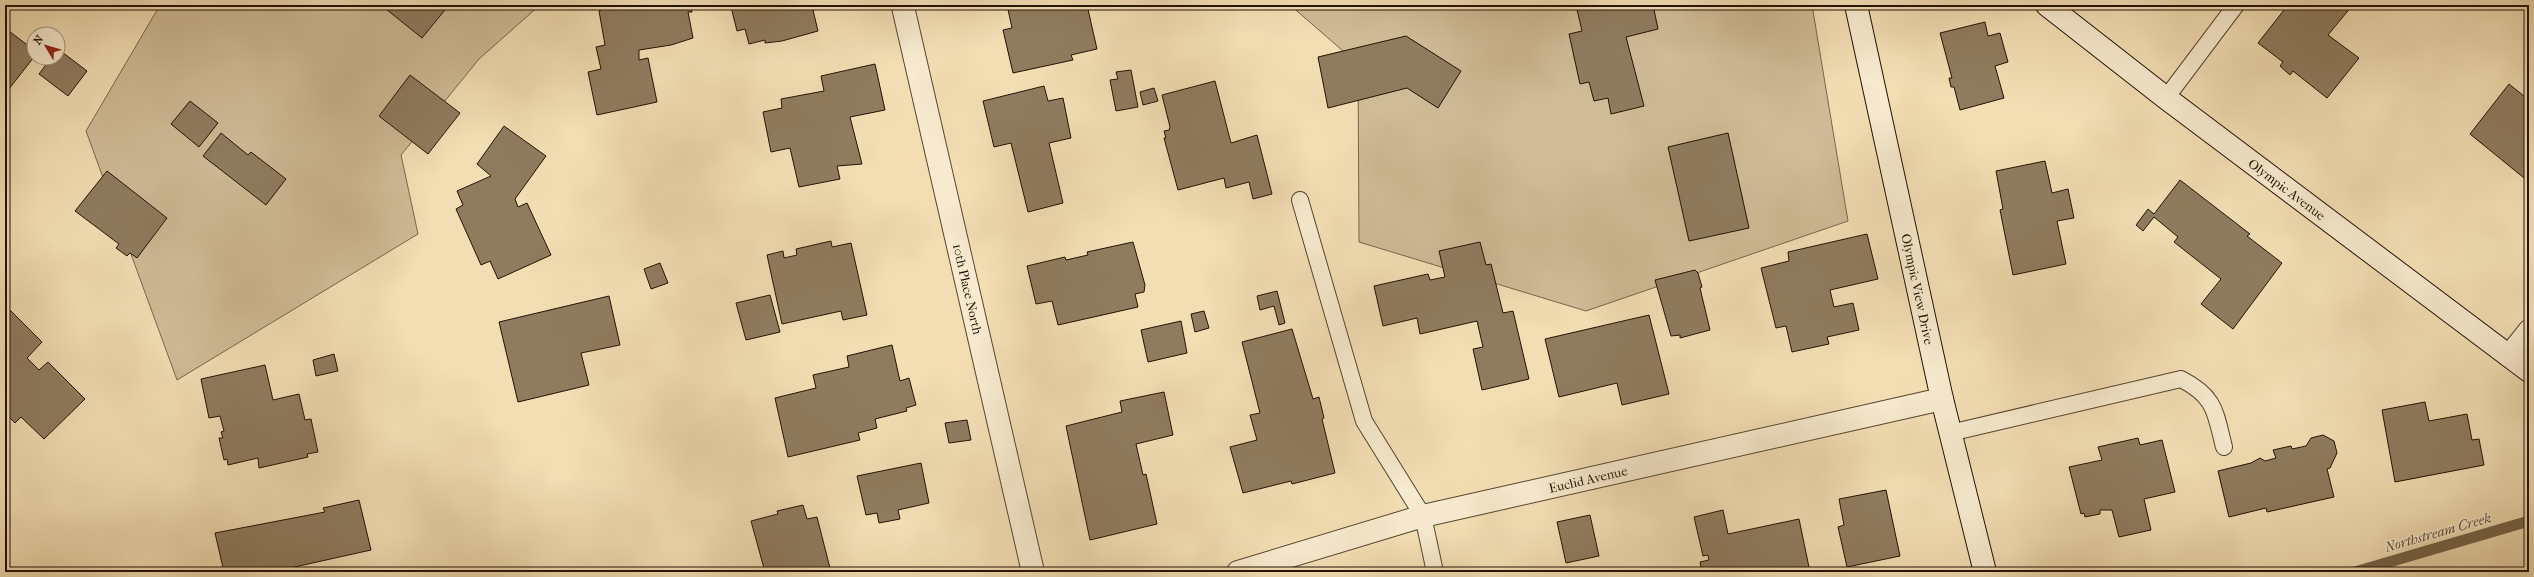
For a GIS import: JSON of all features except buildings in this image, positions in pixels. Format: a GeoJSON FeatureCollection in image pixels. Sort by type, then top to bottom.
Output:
{"type":"FeatureCollection","features":[{"type":"Feature","properties":{"kind":"street","name":"Olympic View Drive"},"geometry":{"type":"LineString","coordinates":[[1856,5],[1942,399],[1985,572]]}},
{"type":"Feature","properties":{"kind":"street","name":"Olympic Avenue"},"geometry":{"type":"LineString","coordinates":[[2047,5],[2166,98],[2529,371]]}},
{"type":"Feature","properties":{"kind":"street","name":"10th Place North"},"geometry":{"type":"LineString","coordinates":[[903,7],[1033,572]]}},
{"type":"Feature","properties":{"kind":"street"},"geometry":{"type":"LineString","coordinates":[[2509,356],[2529,331]]}},
{"type":"Feature","properties":{"kind":"street","name":"Euclid Avenue"},"geometry":{"type":"LineString","coordinates":[[1238,572],[1423,516],[1942,399]]}},
{"type":"Feature","properties":{"kind":"lane"},"geometry":{"type":"LineString","coordinates":[[2166,98],[2236,5]]}},
{"type":"Feature","properties":{"kind":"lane"},"geometry":{"type":"LineString","coordinates":[[1300,200],[1364,421],[1423,516],[1435,572]]}},
{"type":"Feature","properties":{"kind":"lane"},"geometry":{"type":"LineString","coordinates":[[1950,434],[2181,379],[2198,388],[2213,405],[2224,447]]}},
{"type":"Feature","properties":{"kind":"shaded area"},"geometry":{"type":"Polygon","coordinates":[[[160,5],[540,5],[479,59],[401,155],[418,234],[177,380],[86,131],[160,5]]]}},
{"type":"Feature","properties":{"kind":"shaded area"},"geometry":{"type":"Polygon","coordinates":[[[1290,5],[1812,5],[1848,221],[1586,311],[1359,242],[1358,64],[1290,5]]]}},
{"type":"Feature","properties":{"kind":"waterway","name":"Northstream Creek"},"geometry":{"type":"LineString","coordinates":[[2355,572],[2529,521]]}}]}
